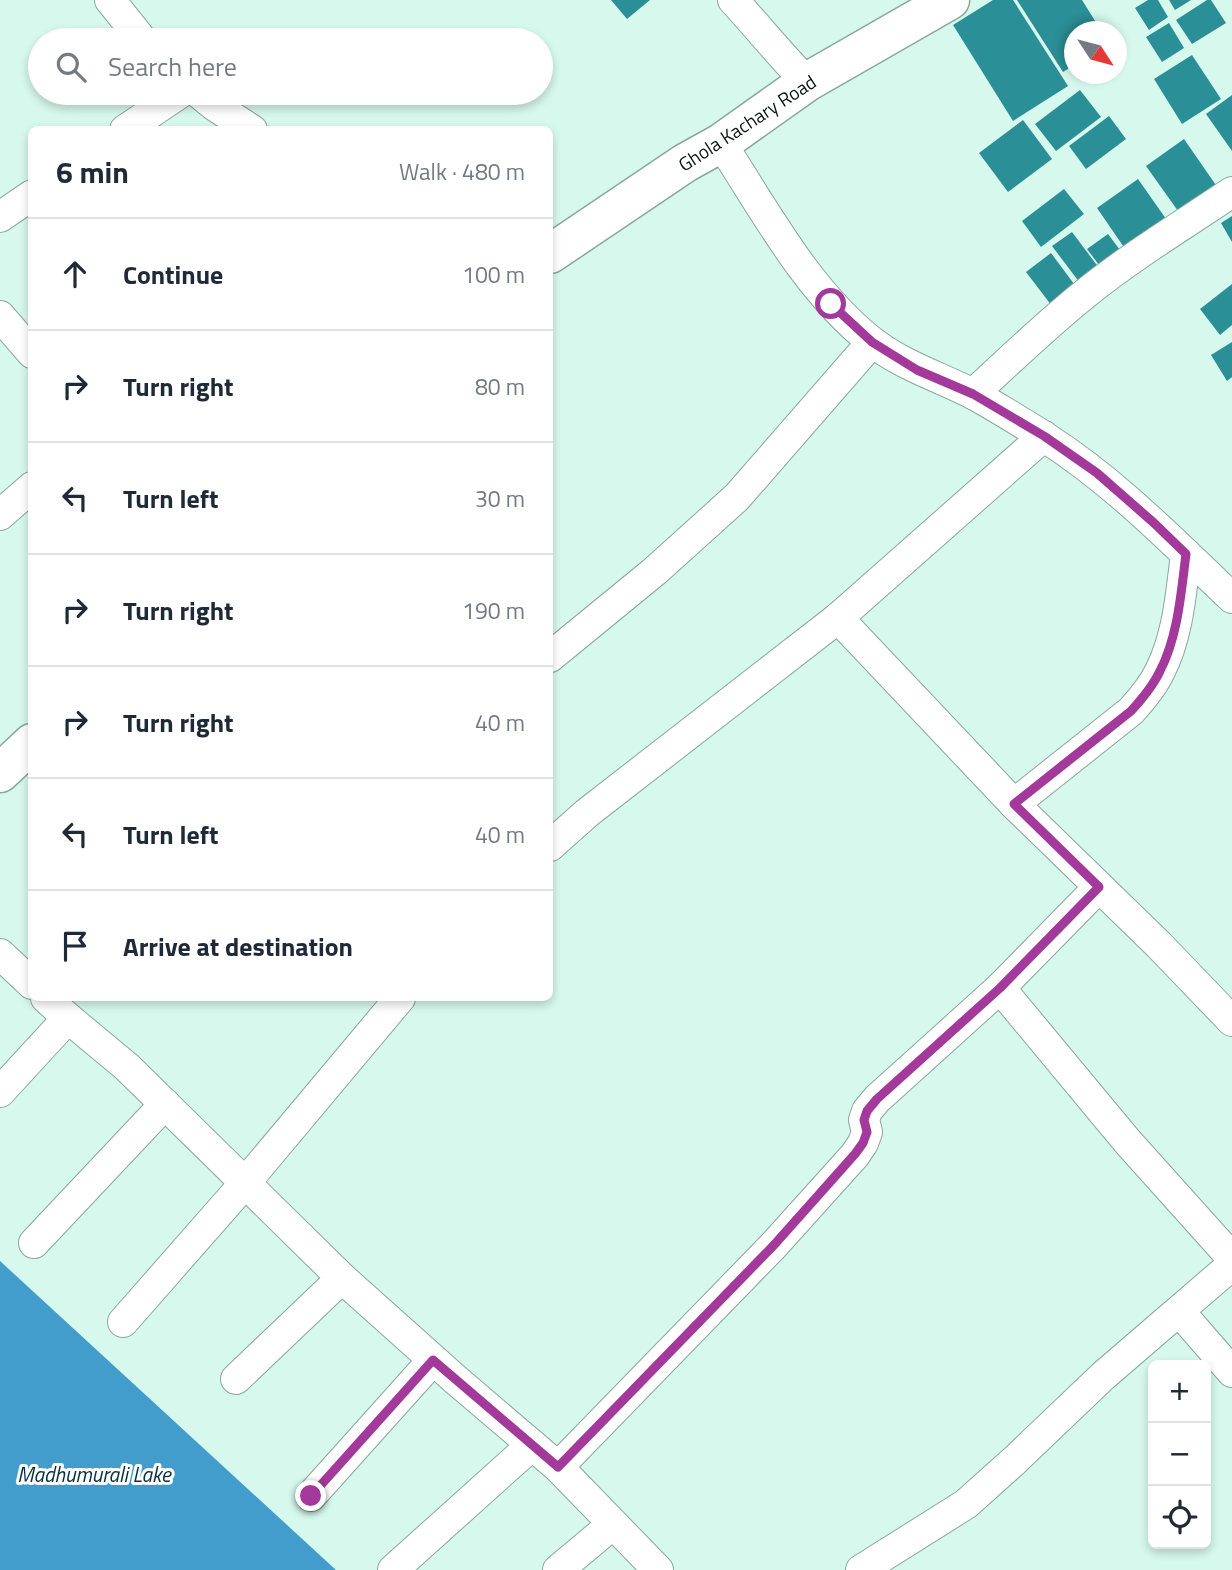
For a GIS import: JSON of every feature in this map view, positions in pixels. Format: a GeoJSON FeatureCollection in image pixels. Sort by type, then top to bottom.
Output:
{"type":"FeatureCollection","features":[{"type":"Feature","properties":{"kind":"street"},"geometry":{"type":"LineString","coordinates":[[110,0],[132,28]]}},
{"type":"Feature","properties":{"kind":"street"},"geometry":{"type":"LineString","coordinates":[[733,0],[807,82]]}},
{"type":"Feature","properties":{"kind":"street","name":"Ghola Kachary Road"},"geometry":{"type":"LineString","coordinates":[[553,252],[685,163],[721,143],[807,82],[933,4]]}},
{"type":"Feature","properties":{"kind":"street"},"geometry":{"type":"LineString","coordinates":[[131,126],[162,105]]}},
{"type":"Feature","properties":{"kind":"street"},"geometry":{"type":"LineString","coordinates":[[214,105],[246,126]]}},
{"type":"Feature","properties":{"kind":"street"},"geometry":{"type":"LineString","coordinates":[[721,143],[793,254],[831,304],[872,342],[917,370],[973,394],[1044,436],[1097,473],[1232,598]]}},
{"type":"Feature","properties":{"kind":"street"},"geometry":{"type":"LineString","coordinates":[[973,394],[1087,292],[1232,192]]}},
{"type":"Feature","properties":{"kind":"street"},"geometry":{"type":"LineString","coordinates":[[0,217],[28,198]]}},
{"type":"Feature","properties":{"kind":"street"},"geometry":{"type":"LineString","coordinates":[[0,316],[28,348]]}},
{"type":"Feature","properties":{"kind":"street"},"geometry":{"type":"LineString","coordinates":[[553,655],[655,571],[737,497],[872,342]]}},
{"type":"Feature","properties":{"kind":"street"},"geometry":{"type":"LineString","coordinates":[[553,843],[587,813],[838,618],[1044,436]]}},
{"type":"Feature","properties":{"kind":"street"},"geometry":{"type":"LineString","coordinates":[[0,515],[28,490]]}},
{"type":"Feature","properties":{"kind":"street"},"geometry":{"type":"LineString","coordinates":[[1014,804],[1131,711],[1147,692],[1168,653],[1179,607],[1186,554]]}},
{"type":"Feature","properties":{"kind":"street"},"geometry":{"type":"LineString","coordinates":[[838,618],[1014,804],[1159,945],[1232,1021]]}},
{"type":"Feature","properties":{"kind":"street"},"geometry":{"type":"LineString","coordinates":[[0,773],[28,747]]}},
{"type":"Feature","properties":{"kind":"street"},"geometry":{"type":"LineString","coordinates":[[558,1467],[774,1245],[855,1154],[867,1132],[864,1120],[867,1111],[877,1099],[1000,988],[1099,887]]}},
{"type":"Feature","properties":{"kind":"street"},"geometry":{"type":"LineString","coordinates":[[0,954],[28,980]]}},
{"type":"Feature","properties":{"kind":"street"},"geometry":{"type":"LineString","coordinates":[[1000,988],[1127,1141],[1232,1258]]}},
{"type":"Feature","properties":{"kind":"street"},"geometry":{"type":"LineString","coordinates":[[49,1001],[127,1067],[342,1278],[558,1467],[658,1570]]}},
{"type":"Feature","properties":{"kind":"street"},"geometry":{"type":"LineString","coordinates":[[123,1322],[245,1183],[397,1001]]}},
{"type":"Feature","properties":{"kind":"street"},"geometry":{"type":"LineString","coordinates":[[0,1092],[68,1018]]}},
{"type":"Feature","properties":{"kind":"street"},"geometry":{"type":"LineString","coordinates":[[34,1243],[165,1104]]}},
{"type":"Feature","properties":{"kind":"street"},"geometry":{"type":"LineString","coordinates":[[861,1570],[965,1504],[1103,1376],[1232,1265]]}},
{"type":"Feature","properties":{"kind":"street"},"geometry":{"type":"LineString","coordinates":[[236,1379],[342,1278]]}},
{"type":"Feature","properties":{"kind":"street"},"geometry":{"type":"LineString","coordinates":[[1179,1311],[1232,1372]]}},
{"type":"Feature","properties":{"kind":"street"},"geometry":{"type":"LineString","coordinates":[[311,1496],[433,1360]]}},
{"type":"Feature","properties":{"kind":"street"},"geometry":{"type":"LineString","coordinates":[[393,1570],[532,1445]]}},
{"type":"Feature","properties":{"kind":"street"},"geometry":{"type":"LineString","coordinates":[[558,1570],[613,1524]]}},
{"type":"Feature","properties":{"kind":"water","name":"Madhumurali Lake"},"geometry":{"type":"Polygon","coordinates":[[[0,1261],[336,1570],[0,1570],[0,1261]]]}},
{"type":"Feature","properties":{"kind":"building"},"geometry":{"type":"Polygon","coordinates":[[[611,0],[650,0],[627,19],[611,0]]]}},
{"type":"Feature","properties":{"kind":"building"},"geometry":{"type":"Polygon","coordinates":[[[993,0],[1013,0],[1064,80],[1064,84],[1068,86],[1013,121],[953,25],[993,0]]]}},
{"type":"Feature","properties":{"kind":"building"},"geometry":{"type":"Polygon","coordinates":[[[1017,0],[1082,0],[1095,21],[1064,21],[1063,72],[1017,0]]]}},
{"type":"Feature","properties":{"kind":"building"},"geometry":{"type":"Polygon","coordinates":[[[1148,0],[1158,0],[1168,17],[1149,30],[1135,8],[1148,0]]]}},
{"type":"Feature","properties":{"kind":"building"},"geometry":{"type":"Polygon","coordinates":[[[1169,0],[1191,0],[1175,10],[1169,0]]]}},
{"type":"Feature","properties":{"kind":"building"},"geometry":{"type":"Polygon","coordinates":[[[1211,0],[1226,23],[1192,44],[1176,20],[1211,0]]]}},
{"type":"Feature","properties":{"kind":"building"},"geometry":{"type":"Polygon","coordinates":[[[1169,23],[1184,48],[1162,62],[1146,37],[1169,23]]]}},
{"type":"Feature","properties":{"kind":"building"},"geometry":{"type":"Polygon","coordinates":[[[1192,55],[1221,99],[1182,124],[1154,79],[1192,55]]]}},
{"type":"Feature","properties":{"kind":"building"},"geometry":{"type":"Polygon","coordinates":[[[1080,90],[1101,117],[1056,151],[1035,124],[1080,90]]]}},
{"type":"Feature","properties":{"kind":"building"},"geometry":{"type":"Polygon","coordinates":[[[1232,95],[1232,151],[1206,114],[1232,95]]]}},
{"type":"Feature","properties":{"kind":"building"},"geometry":{"type":"Polygon","coordinates":[[[1109,116],[1126,139],[1086,169],[1069,146],[1109,116]]]}},
{"type":"Feature","properties":{"kind":"building"},"geometry":{"type":"Polygon","coordinates":[[[1023,120],[1052,159],[1008,192],[979,153],[1023,120]]]}},
{"type":"Feature","properties":{"kind":"building"},"geometry":{"type":"Polygon","coordinates":[[[1184,139],[1220,191],[1183,218],[1146,166],[1184,139]]]}},
{"type":"Feature","properties":{"kind":"building"},"geometry":{"type":"Polygon","coordinates":[[[1138,179],[1171,226],[1130,256],[1097,208],[1138,179]]]}},
{"type":"Feature","properties":{"kind":"building"},"geometry":{"type":"Polygon","coordinates":[[[1064,189],[1084,214],[1041,247],[1022,221],[1064,189]]]}},
{"type":"Feature","properties":{"kind":"building"},"geometry":{"type":"Polygon","coordinates":[[[1232,216],[1232,242],[1221,223],[1232,216]]]}},
{"type":"Feature","properties":{"kind":"building"},"geometry":{"type":"Polygon","coordinates":[[[1072,232],[1105,276],[1086,291],[1052,246],[1072,232]]]}},
{"type":"Feature","properties":{"kind":"building"},"geometry":{"type":"Polygon","coordinates":[[[1108,234],[1126,258],[1105,273],[1087,249],[1108,234]]]}},
{"type":"Feature","properties":{"kind":"building"},"geometry":{"type":"Polygon","coordinates":[[[1051,253],[1080,292],[1055,310],[1026,272],[1051,253]]]}},
{"type":"Feature","properties":{"kind":"building"},"geometry":{"type":"Polygon","coordinates":[[[1232,284],[1232,325],[1220,335],[1200,309],[1232,284]]]}},
{"type":"Feature","properties":{"kind":"building"},"geometry":{"type":"Polygon","coordinates":[[[1232,342],[1232,377],[1227,381],[1211,355],[1232,342]]]}},
{"type":"Feature","properties":{"kind":"route"},"geometry":{"type":"LineString","coordinates":[[311,1496],[433,1360],[558,1467],[774,1245],[855,1154],[867,1132],[864,1120],[867,1111],[877,1099],[1000,988],[1099,887],[1014,804],[1131,711],[1147,692],[1168,653],[1179,607],[1186,554],[1097,473],[1044,436],[973,394],[917,370],[872,342],[831,304]]}}]}
